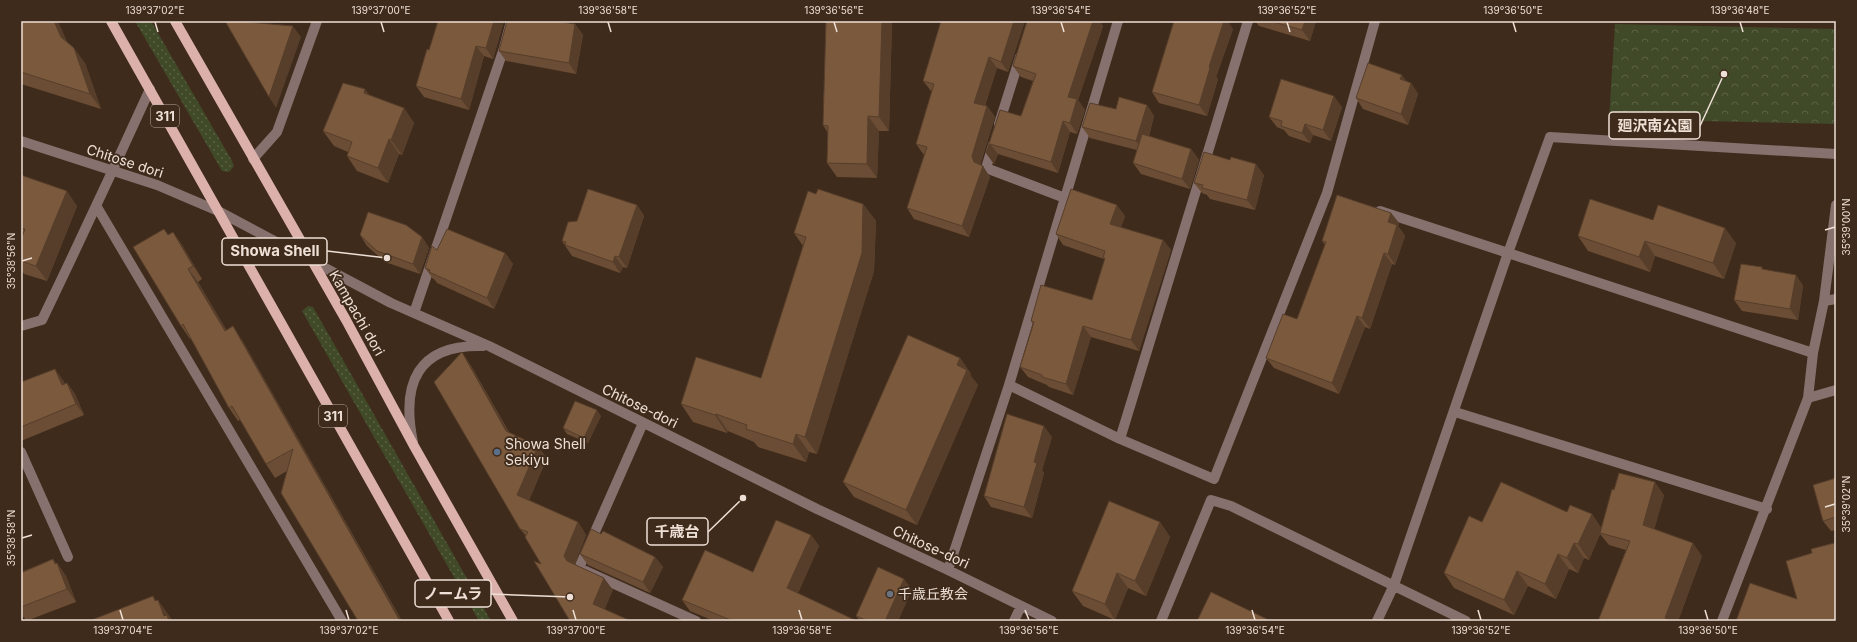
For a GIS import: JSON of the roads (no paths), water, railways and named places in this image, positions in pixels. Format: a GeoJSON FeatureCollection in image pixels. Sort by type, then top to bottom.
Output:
{"type":"FeatureCollection","features":[{"type":"Feature","properties":{"kind":"main road","name":"311"},"geometry":{"type":"LineString","coordinates":[[111,21],[449,621]]}},
{"type":"Feature","properties":{"kind":"main road","name":"Kampachi dori"},"geometry":{"type":"LineString","coordinates":[[175,21],[346,320],[414,446],[513,621]]}},
{"type":"Feature","properties":{"kind":"street"},"geometry":{"type":"LineString","coordinates":[[254,159],[276,132],[317,21]]}},
{"type":"Feature","properties":{"kind":"street"},"geometry":{"type":"LineString","coordinates":[[414,313],[474,138],[512,21]]}},
{"type":"Feature","properties":{"kind":"street"},"geometry":{"type":"LineString","coordinates":[[948,570],[1009,385],[1118,21]]}},
{"type":"Feature","properties":{"kind":"street"},"geometry":{"type":"LineString","coordinates":[[1120,439],[1248,21]]}},
{"type":"Feature","properties":{"kind":"street"},"geometry":{"type":"LineString","coordinates":[[1009,385],[1120,439],[1214,479],[1331,194],[1375,21]]}},
{"type":"Feature","properties":{"kind":"street"},"geometry":{"type":"LineString","coordinates":[[1022,50],[986,168],[1065,198]]}},
{"type":"Feature","properties":{"kind":"street"},"geometry":{"type":"LineString","coordinates":[[21,326],[42,320],[97,207],[111,172],[150,89]]}},
{"type":"Feature","properties":{"kind":"street"},"geometry":{"type":"LineString","coordinates":[[1377,621],[1394,586],[1455,412],[1508,253],[1550,137],[1836,154]]}},
{"type":"Feature","properties":{"kind":"street","name":"Chitose dori"},"geometry":{"type":"LineString","coordinates":[[21,141],[111,172],[157,185],[218,211]]}},
{"type":"Feature","properties":{"kind":"street"},"geometry":{"type":"LineString","coordinates":[[1722,621],[1808,398],[1813,353],[1824,301],[1836,205]]}},
{"type":"Feature","properties":{"kind":"street"},"geometry":{"type":"LineString","coordinates":[[97,207],[342,621]]}},
{"type":"Feature","properties":{"kind":"street"},"geometry":{"type":"LineString","coordinates":[[1372,208],[1813,353]]}},
{"type":"Feature","properties":{"kind":"street","name":"Chitose-dori"},"geometry":{"type":"LineString","coordinates":[[218,211],[391,303],[489,346],[818,509],[1052,621]]}},
{"type":"Feature","properties":{"kind":"street"},"geometry":{"type":"LineString","coordinates":[[1824,301],[1836,299]]}},
{"type":"Feature","properties":{"kind":"street"},"geometry":{"type":"LineString","coordinates":[[414,446],[409,423],[409,402],[416,374],[426,361],[440,352],[462,346],[489,346]]}},
{"type":"Feature","properties":{"kind":"street"},"geometry":{"type":"LineString","coordinates":[[1808,398],[1836,390]]}},
{"type":"Feature","properties":{"kind":"street"},"geometry":{"type":"LineString","coordinates":[[1455,412],[1766,509]]}},
{"type":"Feature","properties":{"kind":"street"},"geometry":{"type":"LineString","coordinates":[[643,423],[579,568],[696,621]]}},
{"type":"Feature","properties":{"kind":"street"},"geometry":{"type":"LineString","coordinates":[[21,452],[68,557]]}},
{"type":"Feature","properties":{"kind":"street"},"geometry":{"type":"LineString","coordinates":[[1162,621],[1211,500],[1231,506],[1466,621]]}},
{"type":"Feature","properties":{"kind":"street"},"geometry":{"type":"LineString","coordinates":[[1014,621],[1021,606]]}},
{"type":"Feature","properties":{"kind":"place","name":"廻沢南公園"},"geometry":{"type":"Point","coordinates":[1724,74]}},
{"type":"Feature","properties":{"kind":"place","name":"Showa Shell"},"geometry":{"type":"Point","coordinates":[387,258]}},
{"type":"Feature","properties":{"kind":"place","name":"Showa Shell Sekiyu"},"geometry":{"type":"Point","coordinates":[497,452]}},
{"type":"Feature","properties":{"kind":"place","name":"千歳台"},"geometry":{"type":"Point","coordinates":[743,498]}},
{"type":"Feature","properties":{"kind":"place","name":"千歳丘教会"},"geometry":{"type":"Point","coordinates":[890,594]}},
{"type":"Feature","properties":{"kind":"place","name":"ノームラ"},"geometry":{"type":"Point","coordinates":[570,597]}}]}
